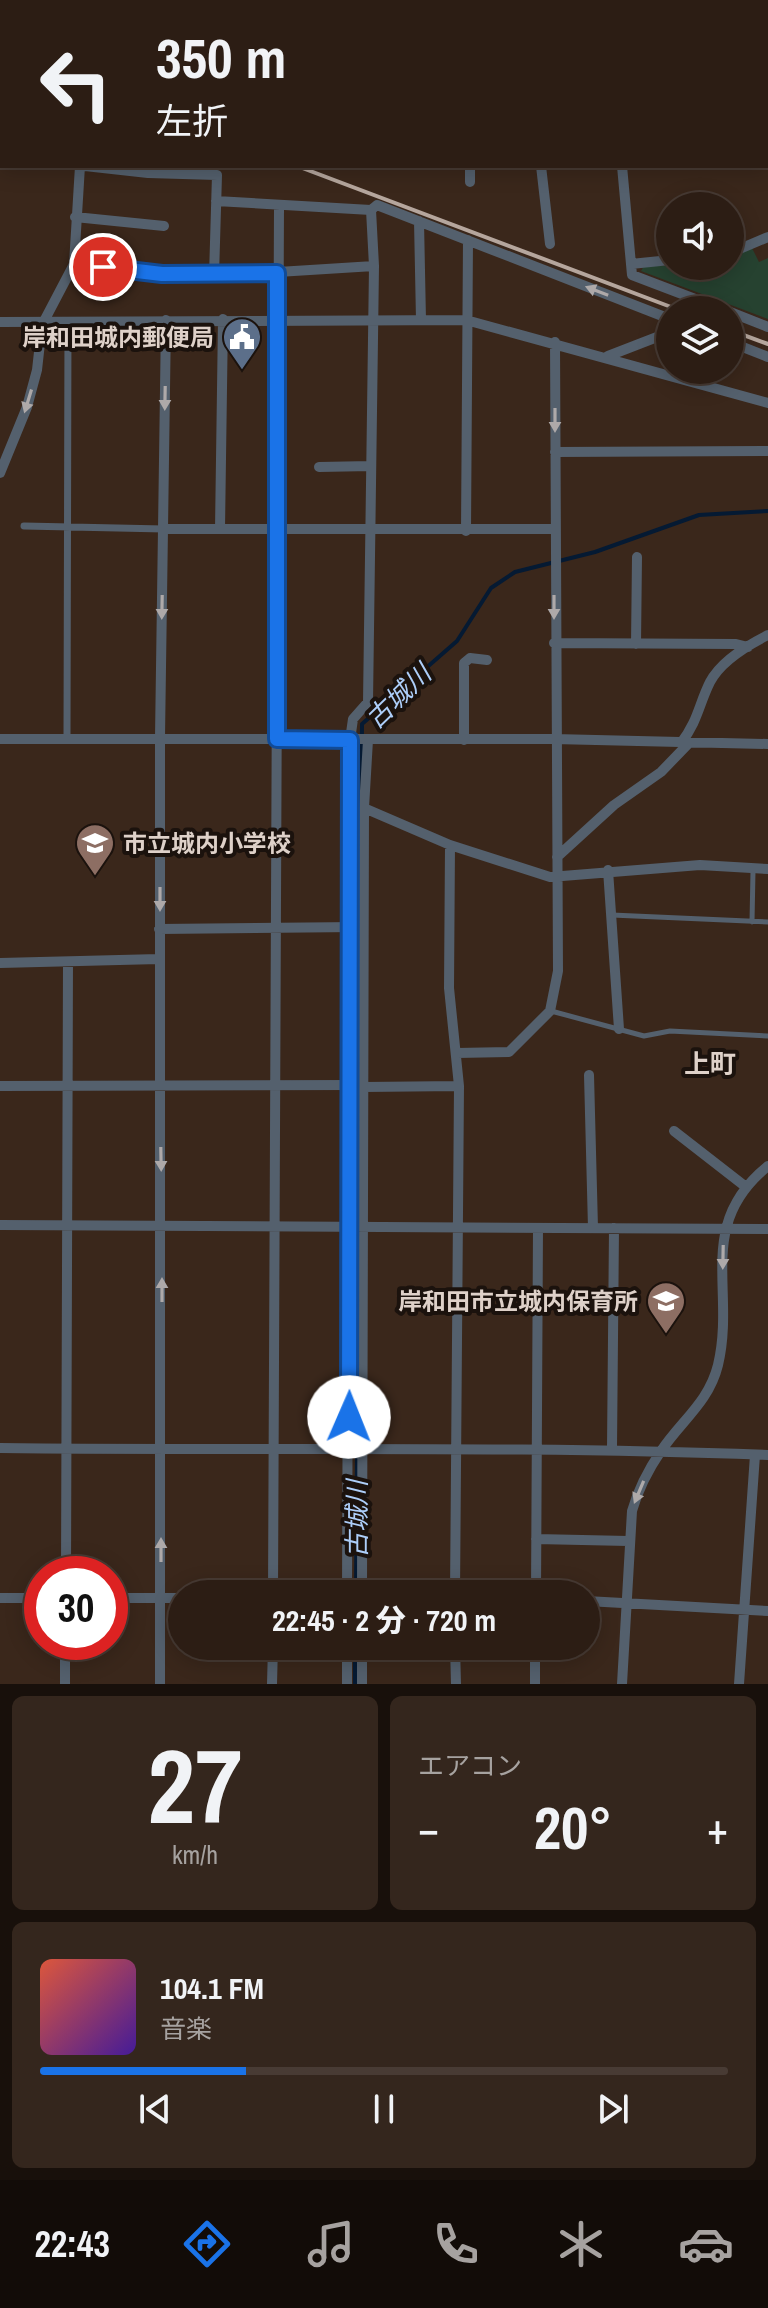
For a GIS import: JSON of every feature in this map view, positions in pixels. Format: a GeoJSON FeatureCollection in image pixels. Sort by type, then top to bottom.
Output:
{"type":"FeatureCollection","features":[{"type":"Feature","properties":{"kind":"street"},"geometry":{"type":"LineString","coordinates":[[0,473],[27,407],[37,370],[42,325],[74,264],[75,217],[82,168]]}},
{"type":"Feature","properties":{"kind":"street"},"geometry":{"type":"LineString","coordinates":[[112,168],[217,175],[214,276]]}},
{"type":"Feature","properties":{"kind":"street"},"geometry":{"type":"LineString","coordinates":[[470,168],[470,182]]}},
{"type":"Feature","properties":{"kind":"street"},"geometry":{"type":"LineString","coordinates":[[541,168],[550,244]]}},
{"type":"Feature","properties":{"kind":"street"},"geometry":{"type":"LineString","coordinates":[[622,168],[632,275],[687,296]]}},
{"type":"Feature","properties":{"kind":"street"},"geometry":{"type":"LineString","coordinates":[[216,201],[371,210],[377,205],[656,314]]}},
{"type":"Feature","properties":{"kind":"street"},"geometry":{"type":"LineString","coordinates":[[273,1580],[279,207]]}},
{"type":"Feature","properties":{"kind":"street"},"geometry":{"type":"LineString","coordinates":[[362,1580],[363,1448],[351,1085],[351,740],[353,719],[368,702],[374,266],[371,210]]}},
{"type":"Feature","properties":{"kind":"street"},"geometry":{"type":"LineString","coordinates":[[75,217],[164,226]]}},
{"type":"Feature","properties":{"kind":"street"},"geometry":{"type":"LineString","coordinates":[[419,221],[421,320]]}},
{"type":"Feature","properties":{"kind":"street"},"geometry":{"type":"LineString","coordinates":[[744,247],[768,237]]}},
{"type":"Feature","properties":{"kind":"street"},"geometry":{"type":"LineString","coordinates":[[466,531],[468,240]]}},
{"type":"Feature","properties":{"kind":"street"},"geometry":{"type":"LineString","coordinates":[[631,264],[656,261]]}},
{"type":"Feature","properties":{"kind":"street"},"geometry":{"type":"LineString","coordinates":[[74,264],[214,276],[374,266]]}},
{"type":"Feature","properties":{"kind":"street"},"geometry":{"type":"LineString","coordinates":[[0,322],[42,325],[68,321],[279,318],[466,320],[608,356],[768,403]]}},
{"type":"Feature","properties":{"kind":"street"},"geometry":{"type":"LineString","coordinates":[[744,318],[768,327]]}},
{"type":"Feature","properties":{"kind":"street"},"geometry":{"type":"LineString","coordinates":[[220,529],[223,319]]}},
{"type":"Feature","properties":{"kind":"street"},"geometry":{"type":"LineString","coordinates":[[160,1684],[162,1227],[159,929],[166,320]]}},
{"type":"Feature","properties":{"kind":"street"},"geometry":{"type":"LineString","coordinates":[[67,738],[68,321]]}},
{"type":"Feature","properties":{"kind":"street"},"geometry":{"type":"LineString","coordinates":[[608,356],[656,337]]}},
{"type":"Feature","properties":{"kind":"street"},"geometry":{"type":"LineString","coordinates":[[457,1053],[509,1052],[550,1011],[558,971],[554,739],[555,342]]}},
{"type":"Feature","properties":{"kind":"street"},"geometry":{"type":"LineString","coordinates":[[744,348],[768,357]]}},
{"type":"Feature","properties":{"kind":"street"},"geometry":{"type":"LineString","coordinates":[[555,452],[768,451]]}},
{"type":"Feature","properties":{"kind":"street"},"geometry":{"type":"LineString","coordinates":[[319,467],[371,466]]}},
{"type":"Feature","properties":{"kind":"street"},"geometry":{"type":"LineString","coordinates":[[24,526],[466,531],[554,529]]}},
{"type":"Feature","properties":{"kind":"street"},"geometry":{"type":"LineString","coordinates":[[636,644],[637,557]]}},
{"type":"Feature","properties":{"kind":"street"},"geometry":{"type":"LineString","coordinates":[[557,857],[614,805],[661,772],[696,724],[709,683],[717,672],[768,635]]}},
{"type":"Feature","properties":{"kind":"street"},"geometry":{"type":"LineString","coordinates":[[554,643],[736,644],[748,647]]}},
{"type":"Feature","properties":{"kind":"street"},"geometry":{"type":"LineString","coordinates":[[464,740],[464,663],[470,658],[487,660]]}},
{"type":"Feature","properties":{"kind":"street"},"geometry":{"type":"LineString","coordinates":[[0,739],[554,739],[768,744]]}},
{"type":"Feature","properties":{"kind":"street"},"geometry":{"type":"LineString","coordinates":[[347,1580],[349,1449],[364,1086],[364,808],[368,740]]}},
{"type":"Feature","properties":{"kind":"street"},"geometry":{"type":"LineString","coordinates":[[364,808],[450,845],[550,877],[700,865],[753,871],[768,869]]}},
{"type":"Feature","properties":{"kind":"street"},"geometry":{"type":"LineString","coordinates":[[450,845],[449,988],[459,1086],[455,1580]]}},
{"type":"Feature","properties":{"kind":"street"},"geometry":{"type":"LineString","coordinates":[[608,870],[619,1029]]}},
{"type":"Feature","properties":{"kind":"street"},"geometry":{"type":"LineString","coordinates":[[159,929],[365,926]]}},
{"type":"Feature","properties":{"kind":"street"},"geometry":{"type":"LineString","coordinates":[[0,963],[159,959]]}},
{"type":"Feature","properties":{"kind":"street"},"geometry":{"type":"LineString","coordinates":[[66,1556],[68,963]]}},
{"type":"Feature","properties":{"kind":"street"},"geometry":{"type":"LineString","coordinates":[[589,1075],[593,1228]]}},
{"type":"Feature","properties":{"kind":"street"},"geometry":{"type":"LineString","coordinates":[[0,1086],[459,1086]]}},
{"type":"Feature","properties":{"kind":"street"},"geometry":{"type":"LineString","coordinates":[[674,1131],[746,1187]]}},
{"type":"Feature","properties":{"kind":"street"},"geometry":{"type":"LineString","coordinates":[[622,1684],[628,1600],[628,1541],[638,1490],[661,1450],[712,1386],[721,1339],[724,1228],[746,1187],[768,1166]]}},
{"type":"Feature","properties":{"kind":"street"},"geometry":{"type":"LineString","coordinates":[[0,1225],[768,1229]]}},
{"type":"Feature","properties":{"kind":"street"},"geometry":{"type":"LineString","coordinates":[[536,1580],[538,1228]]}},
{"type":"Feature","properties":{"kind":"street"},"geometry":{"type":"LineString","coordinates":[[612,1448],[614,1228]]}},
{"type":"Feature","properties":{"kind":"street"},"geometry":{"type":"LineString","coordinates":[[0,1448],[275,1451],[612,1448],[768,1455]]}},
{"type":"Feature","properties":{"kind":"street"},"geometry":{"type":"LineString","coordinates":[[739,1684],[755,1455]]}},
{"type":"Feature","properties":{"kind":"street"},"geometry":{"type":"LineString","coordinates":[[536,1539],[628,1541]]}},
{"type":"Feature","properties":{"kind":"street"},"geometry":{"type":"LineString","coordinates":[[0,1598],[24,1598]]}},
{"type":"Feature","properties":{"kind":"street"},"geometry":{"type":"LineString","coordinates":[[128,1598],[168,1598]]}},
{"type":"Feature","properties":{"kind":"street"},"geometry":{"type":"LineString","coordinates":[[600,1601],[768,1611]]}},
{"type":"Feature","properties":{"kind":"street"},"geometry":{"type":"LineString","coordinates":[[65,1660],[65,1684]]}},
{"type":"Feature","properties":{"kind":"street"},"geometry":{"type":"LineString","coordinates":[[272,1684],[273,1660]]}},
{"type":"Feature","properties":{"kind":"street"},"geometry":{"type":"LineString","coordinates":[[347,1660],[347,1684]]}},
{"type":"Feature","properties":{"kind":"street"},"geometry":{"type":"LineString","coordinates":[[362,1660],[362,1684]]}},
{"type":"Feature","properties":{"kind":"street"},"geometry":{"type":"LineString","coordinates":[[455,1660],[456,1684]]}},
{"type":"Feature","properties":{"kind":"street"},"geometry":{"type":"LineString","coordinates":[[535,1660],[535,1684]]}},
{"type":"Feature","properties":{"kind":"lane"},"geometry":{"type":"LineString","coordinates":[[752,922],[753,871]]}},
{"type":"Feature","properties":{"kind":"lane"},"geometry":{"type":"LineString","coordinates":[[611,915],[768,922]]}},
{"type":"Feature","properties":{"kind":"lane"},"geometry":{"type":"LineString","coordinates":[[550,1011],[644,1036],[670,1031],[768,1036]]}},
{"type":"Feature","properties":{"kind":"green space"},"geometry":{"type":"Polygon","coordinates":[[[752,248],[759,262],[768,258],[768,319],[744,310],[744,296],[707,296],[665,280],[744,280],[744,251],[752,248]]]}},
{"type":"Feature","properties":{"kind":"green space"},"geometry":{"type":"Polygon","coordinates":[[[644,266],[656,266],[656,277],[641,271],[644,266]]]}},
{"type":"Feature","properties":{"kind":"waterway","name":"古城川"},"geometry":{"type":"LineString","coordinates":[[356,1580],[362,724],[457,641],[491,588],[515,572],[595,552],[699,515],[768,511]]}},
{"type":"Feature","properties":{"kind":"waterway","name":"古城川"},"geometry":{"type":"LineString","coordinates":[[355,1660],[355,1684]]}},
{"type":"Feature","properties":{"kind":"railway"},"geometry":{"type":"LineString","coordinates":[[302,168],[656,301]]}},
{"type":"Feature","properties":{"kind":"railway"},"geometry":{"type":"LineString","coordinates":[[744,335],[768,344]]}},
{"type":"Feature","properties":{"kind":"place","name":"岸和田城内郵便局"},"geometry":{"type":"Point","coordinates":[242,371]}},
{"type":"Feature","properties":{"kind":"place","name":"市立城内小学校"},"geometry":{"type":"Point","coordinates":[95,877]}},
{"type":"Feature","properties":{"kind":"place","name":"岸和田市立城内保育所"},"geometry":{"type":"Point","coordinates":[666,1335]}},
{"type":"Feature","properties":{"kind":"district","name":"上町"},"geometry":{"type":"Point","coordinates":[710,1063]}},
{"type":"Feature","properties":{"kind":"route"},"geometry":{"type":"LineString","coordinates":[[103,267],[214,276],[277,273],[277,739],[350,740],[349,1417]]}}]}
